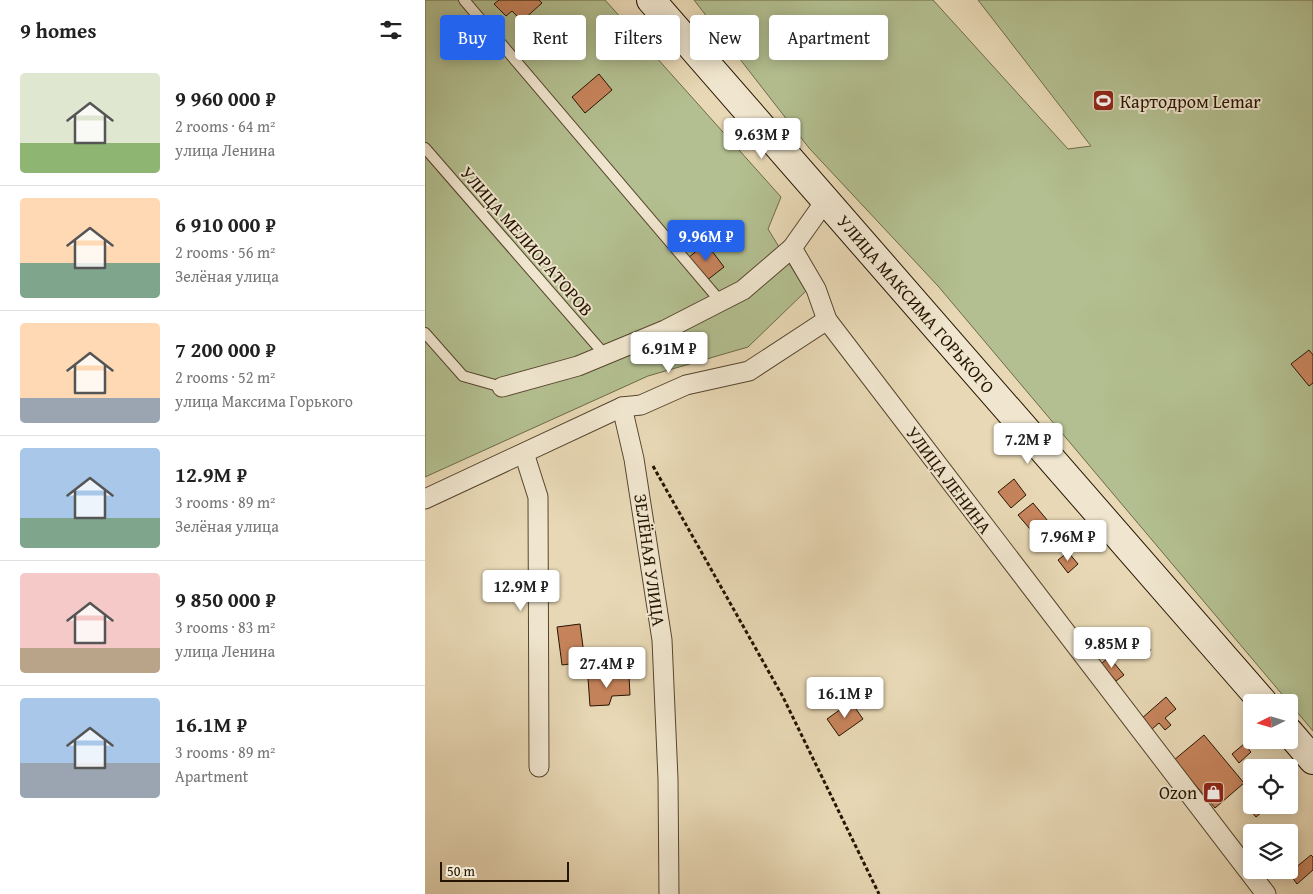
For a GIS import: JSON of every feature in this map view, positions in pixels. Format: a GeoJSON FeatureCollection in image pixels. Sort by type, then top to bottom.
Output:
{"type":"FeatureCollection","features":[{"type":"Feature","properties":{"kind":"main road","name":"УЛИЦА МАКСИМА ГОРЬКОГО"},"geometry":{"type":"LineString","coordinates":[[651,0],[1256,694]]}},
{"type":"Feature","properties":{"kind":"main road"},"geometry":{"type":"LineString","coordinates":[[1298,742],[1313,760]]}},
{"type":"Feature","properties":{"kind":"street"},"geometry":{"type":"LineString","coordinates":[[502,388],[578,366],[665,330],[743,290],[791,248],[825,200]]}},
{"type":"Feature","properties":{"kind":"street","name":"УЛИЦА ЛЕНИНА"},"geometry":{"type":"LineString","coordinates":[[791,248],[816,289],[827,320],[1266,894]]}},
{"type":"Feature","properties":{"kind":"street"},"geometry":{"type":"LineString","coordinates":[[425,499],[622,406],[641,406],[686,385],[749,371],[827,320]]}},
{"type":"Feature","properties":{"kind":"street","name":"ЗЕЛЁНАЯ УЛИЦА"},"geometry":{"type":"LineString","coordinates":[[622,406],[634,459],[662,640],[668,779],[669,894]]}},
{"type":"Feature","properties":{"kind":"street"},"geometry":{"type":"LineString","coordinates":[[524,453],[538,497],[539,768]]}},
{"type":"Feature","properties":{"kind":"lane"},"geometry":{"type":"LineString","coordinates":[[464,0],[721,302]]}},
{"type":"Feature","properties":{"kind":"lane","name":"УЛИЦА МЕЛИОРАТОРОВ"},"geometry":{"type":"LineString","coordinates":[[425,148],[605,355]]}},
{"type":"Feature","properties":{"kind":"lane"},"geometry":{"type":"LineString","coordinates":[[425,333],[463,376],[502,388]]}},
{"type":"Feature","properties":{"kind":"path"},"geometry":{"type":"LineString","coordinates":[[634,459],[649,457],[783,697],[879,894]]}},
{"type":"Feature","properties":{"kind":"green space"},"geometry":{"type":"Polygon","coordinates":[[[425,0],[605,0],[618,15],[596,15],[596,60],[659,60],[781,197],[768,229],[806,291],[748,347],[648,376],[425,477],[425,0]]]}},
{"type":"Feature","properties":{"kind":"green space"},"geometry":{"type":"Polygon","coordinates":[[[694,0],[933,0],[1068,149],[1091,146],[978,0],[1313,0],[1313,731],[1298,713],[1298,694],[1282,694],[938,286],[809,148],[741,60],[759,60],[759,15],[706,15],[694,0]]]}},
{"type":"Feature","properties":{"kind":"building"},"geometry":{"type":"Polygon","coordinates":[[[499,0],[539,0],[542,3],[529,15],[516,15],[512,11],[506,16],[494,4],[499,0]]]}},
{"type":"Feature","properties":{"kind":"building"},"geometry":{"type":"Polygon","coordinates":[[[599,74],[612,90],[585,113],[572,97],[599,74]]]}},
{"type":"Feature","properties":{"kind":"building"},"geometry":{"type":"Polygon","coordinates":[[[706,243],[724,267],[706,281],[688,258],[706,243]]]}},
{"type":"Feature","properties":{"kind":"building"},"geometry":{"type":"Polygon","coordinates":[[[1309,350],[1313,355],[1313,383],[1309,386],[1291,364],[1309,350]]]}},
{"type":"Feature","properties":{"kind":"building"},"geometry":{"type":"Polygon","coordinates":[[[1014,479],[1026,495],[1011,508],[998,492],[1014,479]]]}},
{"type":"Feature","properties":{"kind":"building"},"geometry":{"type":"Polygon","coordinates":[[[1033,503],[1062,538],[1048,550],[1018,515],[1033,503]]]}},
{"type":"Feature","properties":{"kind":"building"},"geometry":{"type":"Polygon","coordinates":[[[1068,552],[1078,564],[1068,573],[1058,560],[1068,552]]]}},
{"type":"Feature","properties":{"kind":"building"},"geometry":{"type":"Polygon","coordinates":[[[580,624],[585,662],[562,665],[557,627],[580,624]]]}},
{"type":"Feature","properties":{"kind":"building"},"geometry":{"type":"Polygon","coordinates":[[[1141,638],[1151,650],[1143,657],[1133,644],[1141,638]]]}},
{"type":"Feature","properties":{"kind":"building"},"geometry":{"type":"Polygon","coordinates":[[[1109,657],[1124,675],[1116,681],[1101,664],[1109,657]]]}},
{"type":"Feature","properties":{"kind":"building"},"geometry":{"type":"Polygon","coordinates":[[[629,676],[630,695],[612,696],[609,705],[590,706],[588,678],[629,676]]]}},
{"type":"Feature","properties":{"kind":"building"},"geometry":{"type":"Polygon","coordinates":[[[1166,697],[1176,709],[1165,718],[1171,725],[1165,730],[1159,723],[1151,730],[1141,719],[1166,697]]]}},
{"type":"Feature","properties":{"kind":"building"},"geometry":{"type":"Polygon","coordinates":[[[851,702],[863,719],[839,736],[827,719],[851,702]]]}},
{"type":"Feature","properties":{"kind":"building"},"geometry":{"type":"Polygon","coordinates":[[[1204,735],[1243,784],[1215,808],[1174,760],[1204,735]]]}},
{"type":"Feature","properties":{"kind":"building"},"geometry":{"type":"Polygon","coordinates":[[[1243,745],[1243,749],[1248,749],[1251,752],[1239,763],[1232,754],[1243,745]]]}},
{"type":"Feature","properties":{"kind":"building"},"geometry":{"type":"Polygon","coordinates":[[[1311,855],[1313,857],[1313,870],[1297,884],[1293,879],[1298,879],[1298,866],[1311,855]]]}},
{"type":"Feature","properties":{"kind":"place","name":"Картодром Lemar"},"geometry":{"type":"Point","coordinates":[1104,101]}},
{"type":"Feature","properties":{"kind":"place","name":"Ozon"},"geometry":{"type":"Point","coordinates":[1213,792]}}]}
